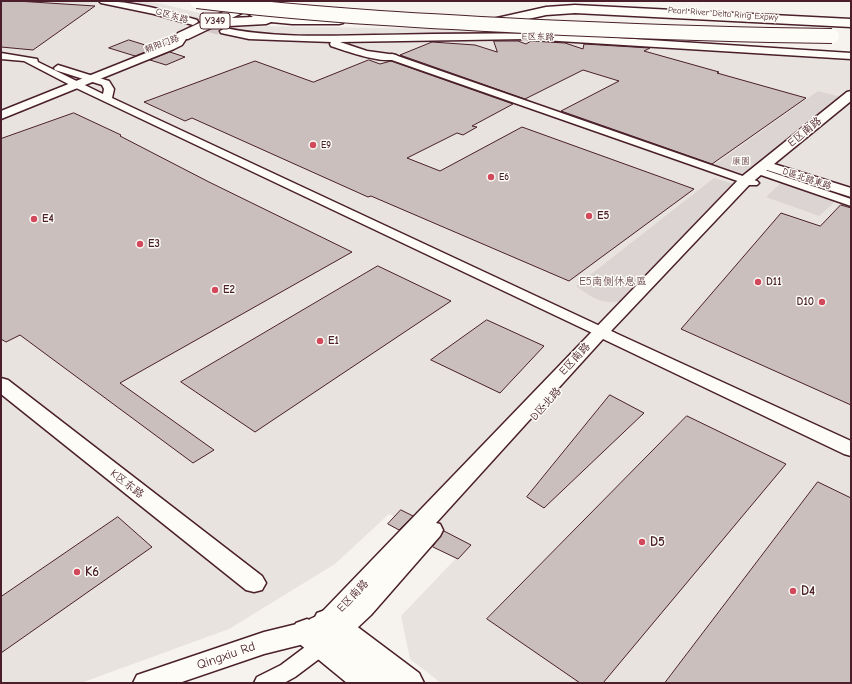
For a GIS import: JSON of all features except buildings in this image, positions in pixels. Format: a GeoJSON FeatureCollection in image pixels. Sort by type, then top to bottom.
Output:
{"type":"FeatureCollection","features":[{"type":"Feature","properties":{"kind":"main road"},"geometry":{"type":"LineString","coordinates":[[197,1],[285,11],[406,21],[721,35],[838,36]]}},
{"type":"Feature","properties":{"kind":"main road","name":"Pearl River Delta Ring Expwy"},"geometry":{"type":"LineString","coordinates":[[612,1],[851,15]]}},
{"type":"Feature","properties":{"kind":"main road","name":"Pearl River Delta Ring Expwy"},"geometry":{"type":"LineString","coordinates":[[531,2],[851,23]]}},
{"type":"Feature","properties":{"kind":"main road"},"geometry":{"type":"LineString","coordinates":[[253,3],[249,10],[253,13],[275,19]]}},
{"type":"Feature","properties":{"kind":"main road","name":"Y349"},"geometry":{"type":"LineString","coordinates":[[183,36],[253,3]]}},
{"type":"Feature","properties":{"kind":"main road"},"geometry":{"type":"LineString","coordinates":[[732,5],[851,15]]}},
{"type":"Feature","properties":{"kind":"main road"},"geometry":{"type":"LineString","coordinates":[[210,23],[237,20],[275,19],[468,26],[491,23],[546,11],[575,9],[851,23]]}},
{"type":"Feature","properties":{"kind":"main road"},"geometry":{"type":"LineString","coordinates":[[325,632],[370,683]]}},
{"type":"Feature","properties":{"kind":"main road"},"geometry":{"type":"LineString","coordinates":[[325,632],[408,683]]}},
{"type":"Feature","properties":{"kind":"street","name":"G区东路"},"geometry":{"type":"LineString","coordinates":[[104,1],[156,11],[193,22]]}},
{"type":"Feature","properties":{"kind":"street","name":"E区东路"},"geometry":{"type":"LineString","coordinates":[[225,31],[249,36],[335,39],[526,36],[851,56]]}},
{"type":"Feature","properties":{"kind":"street","name":"朝阳门路"},"geometry":{"type":"LineString","coordinates":[[1,110],[170,47],[178,43],[183,36]]}},
{"type":"Feature","properties":{"kind":"street"},"geometry":{"type":"LineString","coordinates":[[335,39],[336,44],[366,54],[392,57],[764,170],[851,203]]}},
{"type":"Feature","properties":{"kind":"street"},"geometry":{"type":"LineString","coordinates":[[1,56],[26,58],[82,80],[107,98],[851,449]]}},
{"type":"Feature","properties":{"kind":"street"},"geometry":{"type":"LineString","coordinates":[[26,58],[82,80],[109,85],[107,98]]}},
{"type":"Feature","properties":{"kind":"street","name":"朝阳门路"},"geometry":{"type":"LineString","coordinates":[[1,115],[82,80]]}},
{"type":"Feature","properties":{"kind":"street","name":"E区南路"},"geometry":{"type":"LineString","coordinates":[[764,170],[851,95]]}},
{"type":"Feature","properties":{"kind":"street"},"geometry":{"type":"LineString","coordinates":[[764,170],[851,104]]}},
{"type":"Feature","properties":{"kind":"street"},"geometry":{"type":"LineString","coordinates":[[764,170],[851,187]]}},
{"type":"Feature","properties":{"kind":"street","name":"D區北路東路"},"geometry":{"type":"LineString","coordinates":[[764,170],[851,193]]}},
{"type":"Feature","properties":{"kind":"street","name":"D区北路"},"geometry":{"type":"LineString","coordinates":[[325,632],[362,608],[606,334],[764,170]]}},
{"type":"Feature","properties":{"kind":"street","name":"K区东路"},"geometry":{"type":"LineString","coordinates":[[1,384],[254,583]]}},
{"type":"Feature","properties":{"kind":"street"},"geometry":{"type":"LineString","coordinates":[[264,683],[300,664],[325,632]]}},
{"type":"Feature","properties":{"kind":"street","name":"Qingxiu Rd"},"geometry":{"type":"LineString","coordinates":[[146,683],[264,643],[325,632]]}},
{"type":"Feature","properties":{"kind":"shaded area"},"geometry":{"type":"Polygon","coordinates":[[[1,1],[135,1],[158,3],[254,26],[516,30],[851,53],[851,683],[441,683],[410,659],[401,616],[463,551],[389,514],[335,564],[229,629],[81,683],[1,683],[1,1]]]}},
{"type":"Feature","properties":{"kind":"green space","name":"康園"},"geometry":{"type":"Polygon","coordinates":[[[818,91],[845,98],[743,174],[714,165],[818,91]]]}},
{"type":"Feature","properties":{"kind":"green space","name":"E5南側休息區"},"geometry":{"type":"Polygon","coordinates":[[[714,178],[737,185],[622,301],[609,302],[598,300],[576,286],[714,178]]]}},
{"type":"Feature","properties":{"kind":"green space"},"geometry":{"type":"Polygon","coordinates":[[[782,182],[837,200],[819,216],[766,197],[782,182]]]}},
{"type":"Feature","properties":{"kind":"tunnel"},"geometry":{"type":"LineString","coordinates":[[193,22],[225,31]]}},
{"type":"Feature","properties":{"kind":"place","name":"E9"},"geometry":{"type":"Point","coordinates":[313,145]}},
{"type":"Feature","properties":{"kind":"place","name":"E6"},"geometry":{"type":"Point","coordinates":[491,177]}},
{"type":"Feature","properties":{"kind":"place","name":"E5"},"geometry":{"type":"Point","coordinates":[589,216]}},
{"type":"Feature","properties":{"kind":"place","name":"E4"},"geometry":{"type":"Point","coordinates":[34,219]}},
{"type":"Feature","properties":{"kind":"place","name":"E3"},"geometry":{"type":"Point","coordinates":[140,244]}},
{"type":"Feature","properties":{"kind":"place","name":"D11"},"geometry":{"type":"Point","coordinates":[758,282]}},
{"type":"Feature","properties":{"kind":"place","name":"E2"},"geometry":{"type":"Point","coordinates":[215,290]}},
{"type":"Feature","properties":{"kind":"place","name":"D10"},"geometry":{"type":"Point","coordinates":[822,302]}},
{"type":"Feature","properties":{"kind":"place","name":"E1"},"geometry":{"type":"Point","coordinates":[320,341]}},
{"type":"Feature","properties":{"kind":"place","name":"D5"},"geometry":{"type":"Point","coordinates":[642,542]}},
{"type":"Feature","properties":{"kind":"place","name":"K6"},"geometry":{"type":"Point","coordinates":[77,572]}},
{"type":"Feature","properties":{"kind":"place","name":"D4"},"geometry":{"type":"Point","coordinates":[793,591]}}]}
